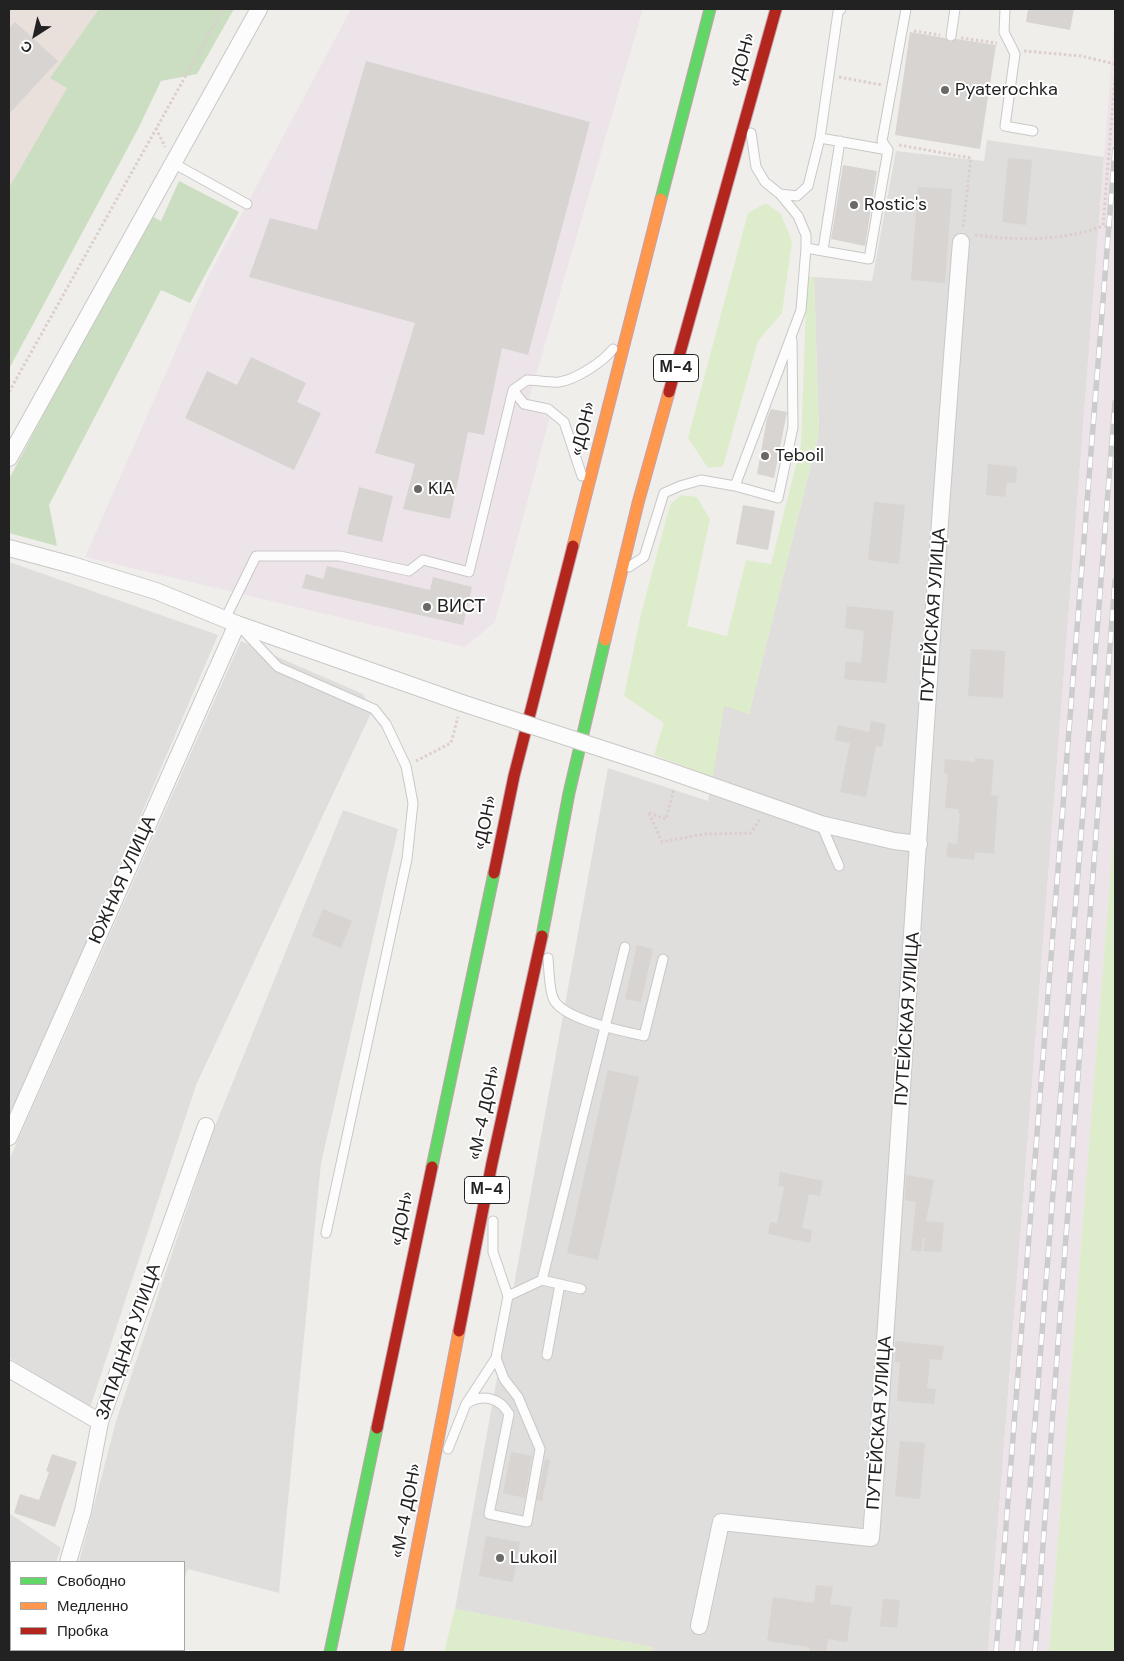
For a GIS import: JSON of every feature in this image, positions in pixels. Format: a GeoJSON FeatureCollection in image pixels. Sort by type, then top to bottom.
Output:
{"type":"FeatureCollection","features":[{"type":"Feature","properties":{"kind":"highway","name":"«ДОН»"},"geometry":{"type":"LineString","coordinates":[[330,1652],[514,776],[710,9]]}},
{"type":"Feature","properties":{"kind":"highway","name":"«ДОН»"},"geometry":{"type":"LineString","coordinates":[[584,730],[638,503],[776,9]]}},
{"type":"Feature","properties":{"kind":"highway","name":"«М-4 ДОН»"},"geometry":{"type":"LineString","coordinates":[[397,1652],[492,1163],[544,928],[569,793],[584,730]]}},
{"type":"Feature","properties":{"kind":"street"},"geometry":{"type":"LineString","coordinates":[[9,458],[259,9]]}},
{"type":"Feature","properties":{"kind":"street","name":"ПУТЕЙСКАЯ УЛИЦА"},"geometry":{"type":"LineString","coordinates":[[699,1626],[721,1522],[871,1538],[893,1250],[944,454],[962,242]]}},
{"type":"Feature","properties":{"kind":"street"},"geometry":{"type":"LineString","coordinates":[[9,548],[149,589],[460,710],[664,769],[821,824],[894,842],[919,844]]}},
{"type":"Feature","properties":{"kind":"street","name":"ЮЖНАЯ УЛИЦА"},"geometry":{"type":"LineString","coordinates":[[9,1137],[231,621]]}},
{"type":"Feature","properties":{"kind":"street","name":"ЗАПАДНАЯ УЛИЦА"},"geometry":{"type":"LineString","coordinates":[[68,1561],[83,1511],[100,1422],[206,1126]]}},
{"type":"Feature","properties":{"kind":"street"},"geometry":{"type":"LineString","coordinates":[[9,1369],[100,1422]]}},
{"type":"Feature","properties":{"kind":"lane"},"geometry":{"type":"LineString","coordinates":[[780,194],[797,196],[808,186],[820,138],[838,12],[840,9]]}},
{"type":"Feature","properties":{"kind":"lane"},"geometry":{"type":"LineString","coordinates":[[891,147],[882,141],[906,9]]}},
{"type":"Feature","properties":{"kind":"lane"},"geometry":{"type":"LineString","coordinates":[[951,36],[955,9]]}},
{"type":"Feature","properties":{"kind":"lane"},"geometry":{"type":"LineString","coordinates":[[1005,9],[1004,32],[1015,54],[1005,126],[1034,131]]}},
{"type":"Feature","properties":{"kind":"lane"},"geometry":{"type":"LineString","coordinates":[[735,486],[801,310],[806,248],[806,235],[798,216],[780,194],[765,182],[756,167],[748,109]]}},
{"type":"Feature","properties":{"kind":"lane"},"geometry":{"type":"LineString","coordinates":[[820,138],[891,147]]}},
{"type":"Feature","properties":{"kind":"lane"},"geometry":{"type":"LineString","coordinates":[[823,250],[840,141]]}},
{"type":"Feature","properties":{"kind":"lane"},"geometry":{"type":"LineString","coordinates":[[806,248],[869,258],[891,147]]}},
{"type":"Feature","properties":{"kind":"lane"},"geometry":{"type":"LineString","coordinates":[[173,163],[247,204]]}},
{"type":"Feature","properties":{"kind":"lane"},"geometry":{"type":"LineString","coordinates":[[326,1233],[407,859],[413,802],[406,766],[386,724],[374,709],[278,666],[231,621],[256,556],[340,556],[409,572],[422,560],[469,572],[513,390],[527,380],[560,382],[579,375],[607,357],[627,332]]}},
{"type":"Feature","properties":{"kind":"lane"},"geometry":{"type":"LineString","coordinates":[[622,571],[644,556],[664,493],[701,480],[735,486],[778,498],[793,427],[792,334]]}},
{"type":"Feature","properties":{"kind":"lane"},"geometry":{"type":"LineString","coordinates":[[513,390],[524,404],[548,409],[564,422],[587,489]]}},
{"type":"Feature","properties":{"kind":"lane"},"geometry":{"type":"LineString","coordinates":[[821,824],[839,866]]}},
{"type":"Feature","properties":{"kind":"lane"},"geometry":{"type":"LineString","coordinates":[[544,928],[554,1000],[561,1009],[569,1014],[644,1036],[663,959]]}},
{"type":"Feature","properties":{"kind":"lane"},"geometry":{"type":"LineString","coordinates":[[542,1280],[625,947]]}},
{"type":"Feature","properties":{"kind":"lane"},"geometry":{"type":"LineString","coordinates":[[427,1498],[466,1404],[496,1358],[508,1296],[493,1252],[492,1163]]}},
{"type":"Feature","properties":{"kind":"lane"},"geometry":{"type":"LineString","coordinates":[[508,1296],[542,1280],[581,1289]]}},
{"type":"Feature","properties":{"kind":"lane"},"geometry":{"type":"LineString","coordinates":[[547,1355],[560,1284]]}},
{"type":"Feature","properties":{"kind":"lane"},"geometry":{"type":"LineString","coordinates":[[466,1404],[474,1398],[495,1399],[504,1405],[510,1414],[489,1514],[527,1522],[540,1449],[518,1397],[504,1379],[496,1358]]}},
{"type":"Feature","properties":{"kind":"path"},"geometry":{"type":"LineString","coordinates":[[9,392],[223,9]]}},
{"type":"Feature","properties":{"kind":"path"},"geometry":{"type":"LineString","coordinates":[[908,30],[1001,44],[1022,51],[1081,56],[1115,64]]}},
{"type":"Feature","properties":{"kind":"path"},"geometry":{"type":"LineString","coordinates":[[829,76],[892,87]]}},
{"type":"Feature","properties":{"kind":"path"},"geometry":{"type":"LineString","coordinates":[[1103,226],[1115,78]]}},
{"type":"Feature","properties":{"kind":"path"},"geometry":{"type":"LineString","coordinates":[[891,147],[971,158],[962,242]]}},
{"type":"Feature","properties":{"kind":"path"},"geometry":{"type":"LineString","coordinates":[[962,242],[974,235],[1023,239],[1047,238],[1079,235],[1103,226],[1115,227]]}},
{"type":"Feature","properties":{"kind":"path"},"geometry":{"type":"LineString","coordinates":[[406,766],[451,743],[460,710]]}},
{"type":"Feature","properties":{"kind":"path"},"geometry":{"type":"LineString","coordinates":[[675,784],[666,819],[649,813],[662,842],[704,834],[751,833],[768,805]]}},
{"type":"Feature","properties":{"kind":"shaded area"},"geometry":{"type":"Polygon","coordinates":[[[9,9],[134,9],[9,222],[9,9]]]}},
{"type":"Feature","properties":{"kind":"shaded area"},"geometry":{"type":"Polygon","coordinates":[[[351,9],[643,9],[527,406],[550,417],[495,622],[465,647],[85,557],[208,277],[351,9]]]}},
{"type":"Feature","properties":{"kind":"shaded area"},"geometry":{"type":"Polygon","coordinates":[[[1115,15],[1115,815],[1049,1652],[988,1652],[1115,15]]]}},
{"type":"Feature","properties":{"kind":"shaded area"},"geometry":{"type":"Polygon","coordinates":[[[987,140],[1104,157],[988,1652],[652,1652],[652,1647],[455,1609],[608,768],[708,801],[724,705],[749,714],[819,433],[814,277],[872,281],[896,151],[984,161],[987,140]]]}},
{"type":"Feature","properties":{"kind":"shaded area"},"geometry":{"type":"Polygon","coordinates":[[[9,562],[218,635],[9,1123],[9,562]]]}},
{"type":"Feature","properties":{"kind":"shaded area"},"geometry":{"type":"Polygon","coordinates":[[[241,641],[363,694],[372,711],[196,1085],[90,1408],[9,1358],[9,1160],[241,641]]]}},
{"type":"Feature","properties":{"kind":"shaded area"},"geometry":{"type":"Polygon","coordinates":[[[343,810],[398,829],[321,1163],[279,1593],[188,1569],[185,1577],[185,1561],[79,1561],[117,1418],[213,1131],[343,810]]]}},
{"type":"Feature","properties":{"kind":"shaded area"},"geometry":{"type":"Polygon","coordinates":[[[9,1513],[61,1548],[56,1561],[10,1561],[10,1651],[28,1651],[9,1652],[9,1513]]]}},
{"type":"Feature","properties":{"kind":"shaded area"},"geometry":{"type":"Polygon","coordinates":[[[56,1651],[158,1651],[158,1652],[56,1651]]]}},
{"type":"Feature","properties":{"kind":"green space"},"geometry":{"type":"Polygon","coordinates":[[[99,9],[234,9],[197,74],[161,81],[138,129],[9,369],[9,188],[67,88],[50,78],[99,9]]]}},
{"type":"Feature","properties":{"kind":"green space"},"geometry":{"type":"Polygon","coordinates":[[[179,181],[239,212],[190,303],[161,290],[49,505],[57,546],[9,533],[9,479],[150,215],[161,221],[179,181]]]}},
{"type":"Feature","properties":{"kind":"green space"},"geometry":{"type":"Polygon","coordinates":[[[766,203],[781,214],[792,242],[782,313],[758,341],[723,466],[708,468],[688,438],[748,213],[766,203]]]}},
{"type":"Feature","properties":{"kind":"green space"},"geometry":{"type":"Polygon","coordinates":[[[807,277],[814,277],[819,433],[749,714],[724,706],[713,777],[654,755],[664,723],[624,696],[641,614],[670,505],[681,495],[697,497],[710,519],[687,626],[727,636],[746,560],[771,564],[801,445],[807,277]]]}},
{"type":"Feature","properties":{"kind":"green space"},"geometry":{"type":"Polygon","coordinates":[[[1115,815],[1115,1652],[1049,1652],[1115,815]]]}},
{"type":"Feature","properties":{"kind":"green space"},"geometry":{"type":"Polygon","coordinates":[[[455,1609],[653,1647],[652,1652],[444,1652],[455,1609]]]}},
{"type":"Feature","properties":{"kind":"building"},"geometry":{"type":"Polygon","coordinates":[[[1028,9],[1074,9],[1070,30],[1026,22],[1028,9]]]}},
{"type":"Feature","properties":{"kind":"building"},"geometry":{"type":"Polygon","coordinates":[[[15,22],[58,61],[9,114],[9,28],[15,22]]]}},
{"type":"Feature","properties":{"kind":"building","name":"Pyaterochka"},"geometry":{"type":"Polygon","coordinates":[[[910,32],[945,38],[950,42],[956,39],[996,45],[980,149],[895,135],[910,32]]]}},
{"type":"Feature","properties":{"kind":"building"},"geometry":{"type":"Polygon","coordinates":[[[366,61],[590,122],[528,355],[502,348],[484,435],[468,432],[450,519],[403,509],[415,464],[375,453],[415,323],[249,277],[270,218],[317,230],[366,61]]]}},
{"type":"Feature","properties":{"kind":"building"},"geometry":{"type":"Polygon","coordinates":[[[1008,158],[1032,160],[1026,225],[1002,222],[1008,158]]]}},
{"type":"Feature","properties":{"kind":"building","name":"Rostic's"},"geometry":{"type":"Polygon","coordinates":[[[843,165],[877,171],[865,246],[831,239],[843,165]]]}},
{"type":"Feature","properties":{"kind":"building"},"geometry":{"type":"Polygon","coordinates":[[[918,187],[952,189],[945,283],[911,280],[918,187]]]}},
{"type":"Feature","properties":{"kind":"building"},"geometry":{"type":"Polygon","coordinates":[[[251,357],[306,383],[297,402],[321,413],[294,470],[185,418],[207,371],[237,385],[251,357]]]}},
{"type":"Feature","properties":{"kind":"building"},"geometry":{"type":"Polygon","coordinates":[[[771,409],[787,412],[774,478],[757,474],[767,418],[771,409]]]}},
{"type":"Feature","properties":{"kind":"building"},"geometry":{"type":"Polygon","coordinates":[[[988,464],[1017,467],[1016,483],[1007,482],[1005,497],[986,495],[988,464]]]}},
{"type":"Feature","properties":{"kind":"building"},"geometry":{"type":"Polygon","coordinates":[[[359,487],[393,496],[382,542],[347,534],[359,487]]]}},
{"type":"Feature","properties":{"kind":"building"},"geometry":{"type":"Polygon","coordinates":[[[874,502],[905,505],[899,564],[868,560],[874,502]]]}},
{"type":"Feature","properties":{"kind":"building"},"geometry":{"type":"Polygon","coordinates":[[[743,505],[775,511],[768,550],[736,544],[743,505]]]}},
{"type":"Feature","properties":{"kind":"building","name":"ВИСТ"},"geometry":{"type":"Polygon","coordinates":[[[327,566],[430,590],[433,577],[472,587],[463,625],[302,588],[306,574],[323,579],[327,566]]]}},
{"type":"Feature","properties":{"kind":"building"},"geometry":{"type":"Polygon","coordinates":[[[847,606],[894,611],[886,683],[844,679],[846,661],[861,663],[864,631],[845,628],[847,606]]]}},
{"type":"Feature","properties":{"kind":"building"},"geometry":{"type":"Polygon","coordinates":[[[971,649],[1005,651],[1003,698],[968,696],[971,649]]]}},
{"type":"Feature","properties":{"kind":"building"},"geometry":{"type":"Polygon","coordinates":[[[871,721],[886,724],[882,747],[876,746],[866,797],[840,792],[850,743],[835,740],[838,725],[869,732],[871,721]]]}},
{"type":"Feature","properties":{"kind":"building"},"geometry":{"type":"Polygon","coordinates":[[[975,758],[994,760],[991,795],[998,796],[994,854],[975,852],[974,860],[946,857],[948,843],[957,844],[960,813],[958,813],[958,809],[945,808],[948,774],[944,773],[945,759],[975,762],[975,758]]]}},
{"type":"Feature","properties":{"kind":"building"},"geometry":{"type":"Polygon","coordinates":[[[323,909],[352,921],[341,948],[312,936],[323,909]]]}},
{"type":"Feature","properties":{"kind":"building"},"geometry":{"type":"Polygon","coordinates":[[[637,945],[653,949],[641,1002],[625,999],[637,945]]]}},
{"type":"Feature","properties":{"kind":"building"},"geometry":{"type":"Polygon","coordinates":[[[608,1070],[639,1077],[598,1260],[567,1253],[608,1070]]]}},
{"type":"Feature","properties":{"kind":"building"},"geometry":{"type":"Polygon","coordinates":[[[780,1172],[823,1181],[820,1196],[809,1194],[802,1228],[812,1230],[810,1243],[768,1234],[770,1222],[777,1223],[784,1187],[778,1186],[780,1172]]]}},
{"type":"Feature","properties":{"kind":"building"},"geometry":{"type":"Polygon","coordinates":[[[906,1175],[934,1180],[926,1221],[944,1223],[941,1252],[923,1251],[925,1238],[923,1238],[921,1252],[911,1250],[916,1202],[905,1200],[906,1175]]]}},
{"type":"Feature","properties":{"kind":"building"},"geometry":{"type":"Polygon","coordinates":[[[895,1341],[944,1346],[942,1360],[930,1359],[927,1388],[936,1389],[934,1404],[897,1401],[900,1362],[895,1362],[895,1341]]]}},
{"type":"Feature","properties":{"kind":"building"},"geometry":{"type":"Polygon","coordinates":[[[900,1441],[925,1443],[920,1499],[895,1496],[900,1441]]]}},
{"type":"Feature","properties":{"kind":"building"},"geometry":{"type":"Polygon","coordinates":[[[511,1452],[532,1456],[525,1498],[503,1493],[511,1452]]]}},
{"type":"Feature","properties":{"kind":"building"},"geometry":{"type":"Polygon","coordinates":[[[52,1454],[77,1462],[55,1527],[14,1513],[20,1494],[39,1500],[49,1472],[46,1471],[52,1454]]]}},
{"type":"Feature","properties":{"kind":"building"},"geometry":{"type":"Polygon","coordinates":[[[545,1459],[550,1460],[542,1501],[537,1500],[545,1459]]]}},
{"type":"Feature","properties":{"kind":"building"},"geometry":{"type":"Polygon","coordinates":[[[486,1536],[520,1542],[513,1582],[479,1576],[486,1536]]]}},
{"type":"Feature","properties":{"kind":"building"},"geometry":{"type":"Polygon","coordinates":[[[816,1585],[833,1587],[830,1604],[852,1607],[847,1642],[828,1639],[826,1652],[809,1652],[809,1647],[767,1641],[773,1597],[814,1603],[816,1585]]]}},
{"type":"Feature","properties":{"kind":"building"},"geometry":{"type":"Polygon","coordinates":[[[883,1599],[900,1600],[897,1628],[880,1626],[883,1599]]]}},
{"type":"Feature","properties":{"kind":"railway"},"geometry":{"type":"LineString","coordinates":[[996,1652],[1115,149]]}},
{"type":"Feature","properties":{"kind":"railway"},"geometry":{"type":"LineString","coordinates":[[1017,1652],[1115,402]]}},
{"type":"Feature","properties":{"kind":"railway"},"geometry":{"type":"LineString","coordinates":[[1035,1652],[1115,580]]}},
{"type":"Feature","properties":{"kind":"traffic: fast"},"geometry":{"type":"LineString","coordinates":[[661,199],[710,9]]}},
{"type":"Feature","properties":{"kind":"traffic: fast"},"geometry":{"type":"LineString","coordinates":[[542,936],[569,793],[605,640]]}},
{"type":"Feature","properties":{"kind":"traffic: fast"},"geometry":{"type":"LineString","coordinates":[[432,1167],[494,873]]}},
{"type":"Feature","properties":{"kind":"traffic: fast"},"geometry":{"type":"LineString","coordinates":[[330,1652],[377,1428]]}},
{"type":"Feature","properties":{"kind":"traffic: slow"},"geometry":{"type":"LineString","coordinates":[[573,546],[661,199]]}},
{"type":"Feature","properties":{"kind":"traffic: slow"},"geometry":{"type":"LineString","coordinates":[[605,640],[638,503],[669,392]]}},
{"type":"Feature","properties":{"kind":"traffic: slow"},"geometry":{"type":"LineString","coordinates":[[397,1652],[459,1331]]}},
{"type":"Feature","properties":{"kind":"traffic: jam"},"geometry":{"type":"LineString","coordinates":[[669,392],[776,9]]}},
{"type":"Feature","properties":{"kind":"traffic: jam"},"geometry":{"type":"LineString","coordinates":[[494,873],[514,776],[573,546]]}},
{"type":"Feature","properties":{"kind":"traffic: jam"},"geometry":{"type":"LineString","coordinates":[[459,1331],[492,1163],[542,936]]}},
{"type":"Feature","properties":{"kind":"traffic: jam"},"geometry":{"type":"LineString","coordinates":[[377,1428],[432,1167]]}},
{"type":"Feature","properties":{"kind":"place","name":"Pyaterochka"},"geometry":{"type":"Point","coordinates":[945,90]}},
{"type":"Feature","properties":{"kind":"place","name":"Rostic's"},"geometry":{"type":"Point","coordinates":[854,205]}},
{"type":"Feature","properties":{"kind":"place","name":"Teboil"},"geometry":{"type":"Point","coordinates":[765,456]}},
{"type":"Feature","properties":{"kind":"place","name":"KIA"},"geometry":{"type":"Point","coordinates":[418,489]}},
{"type":"Feature","properties":{"kind":"place","name":"ВИСТ"},"geometry":{"type":"Point","coordinates":[427,607]}},
{"type":"Feature","properties":{"kind":"place","name":"Lukoil"},"geometry":{"type":"Point","coordinates":[500,1558]}}]}
